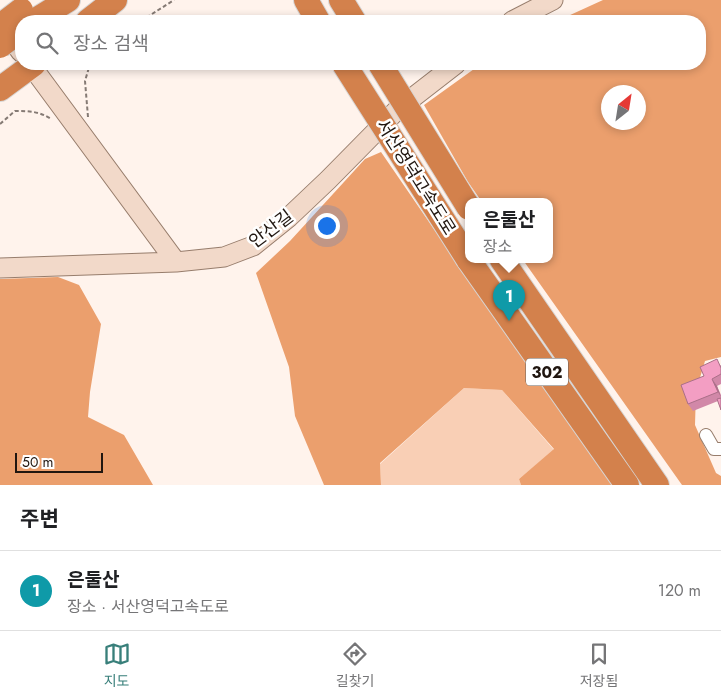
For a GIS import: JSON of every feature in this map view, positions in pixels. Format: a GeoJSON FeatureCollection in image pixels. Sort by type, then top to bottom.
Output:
{"type":"FeatureCollection","features":[{"type":"Feature","properties":{"kind":"highway"},"geometry":{"type":"LineString","coordinates":[[28,15],[68,0]]}},
{"type":"Feature","properties":{"kind":"highway"},"geometry":{"type":"LineString","coordinates":[[96,15],[115,0]]}},
{"type":"Feature","properties":{"kind":"highway"},"geometry":{"type":"LineString","coordinates":[[306,0],[315,15]]}},
{"type":"Feature","properties":{"kind":"highway"},"geometry":{"type":"LineString","coordinates":[[341,0],[350,15]]}},
{"type":"Feature","properties":{"kind":"highway"},"geometry":{"type":"LineString","coordinates":[[0,24],[15,19]]}},
{"type":"Feature","properties":{"kind":"highway"},"geometry":{"type":"LineString","coordinates":[[0,46],[15,29]]}},
{"type":"Feature","properties":{"kind":"highway"},"geometry":{"type":"LineString","coordinates":[[0,89],[20,70]]}},
{"type":"Feature","properties":{"kind":"highway","name":"서산영덕고속도로"},"geometry":{"type":"LineString","coordinates":[[348,70],[465,254]]}},
{"type":"Feature","properties":{"kind":"highway","name":"서산영덕고속도로"},"geometry":{"type":"LineString","coordinates":[[384,70],[465,202]]}},
{"type":"Feature","properties":{"kind":"highway","name":"서산영덕고속도로"},"geometry":{"type":"LineString","coordinates":[[471,263],[627,485]]}},
{"type":"Feature","properties":{"kind":"highway","name":"302"},"geometry":{"type":"LineString","coordinates":[[504,263],[657,485]]}},
{"type":"Feature","properties":{"kind":"street"},"geometry":{"type":"LineString","coordinates":[[524,15],[553,0]]}},
{"type":"Feature","properties":{"kind":"street"},"geometry":{"type":"LineString","coordinates":[[0,24],[15,43]]}},
{"type":"Feature","properties":{"kind":"street"},"geometry":{"type":"LineString","coordinates":[[36,70],[176,262]]}},
{"type":"Feature","properties":{"kind":"street","name":"안산길"},"geometry":{"type":"LineString","coordinates":[[0,268],[176,262],[224,257],[253,246],[321,186],[398,109],[448,70]]}},
{"type":"Feature","properties":{"kind":"street"},"geometry":{"type":"LineString","coordinates":[[706,435],[714,449],[721,449]]}},
{"type":"Feature","properties":{"kind":"path"},"geometry":{"type":"LineString","coordinates":[[150,15],[174,0]]}},
{"type":"Feature","properties":{"kind":"shaded area"},"geometry":{"type":"Polygon","coordinates":[[[603,0],[721,0],[721,357],[705,361],[696,391],[695,425],[716,473],[721,476],[721,485],[682,485],[525,263],[553,263],[553,198],[479,198],[424,105],[473,70],[706,70],[706,15],[570,15],[603,0]]]}},
{"type":"Feature","properties":{"kind":"shaded area"},"geometry":{"type":"Polygon","coordinates":[[[381,152],[510,340],[613,485],[521,485],[519,479],[554,449],[502,390],[464,388],[380,463],[381,485],[324,485],[295,416],[289,367],[256,273],[290,241],[365,159],[381,152]]]}},
{"type":"Feature","properties":{"kind":"shaded area"},"geometry":{"type":"Polygon","coordinates":[[[58,277],[79,285],[101,324],[88,417],[124,435],[153,485],[0,485],[0,279],[58,277]]]}},
{"type":"Feature","properties":{"kind":"shaded area"},"geometry":{"type":"Polygon","coordinates":[[[464,388],[502,390],[554,450],[519,479],[521,485],[381,485],[380,464],[464,388]]]}},
{"type":"Feature","properties":{"kind":"building"},"geometry":{"type":"Polygon","coordinates":[[[717,359],[721,368],[721,374],[712,379],[718,392],[688,404],[681,385],[704,376],[700,367],[717,359]]]}},
{"type":"Feature","properties":{"kind":"building"},"geometry":{"type":"Polygon","coordinates":[[[721,398],[721,410],[717,399],[721,398]]]}},
{"type":"Feature","properties":{"kind":"place","name":"은둘산"},"geometry":{"type":"Point","coordinates":[509,321]}}]}
